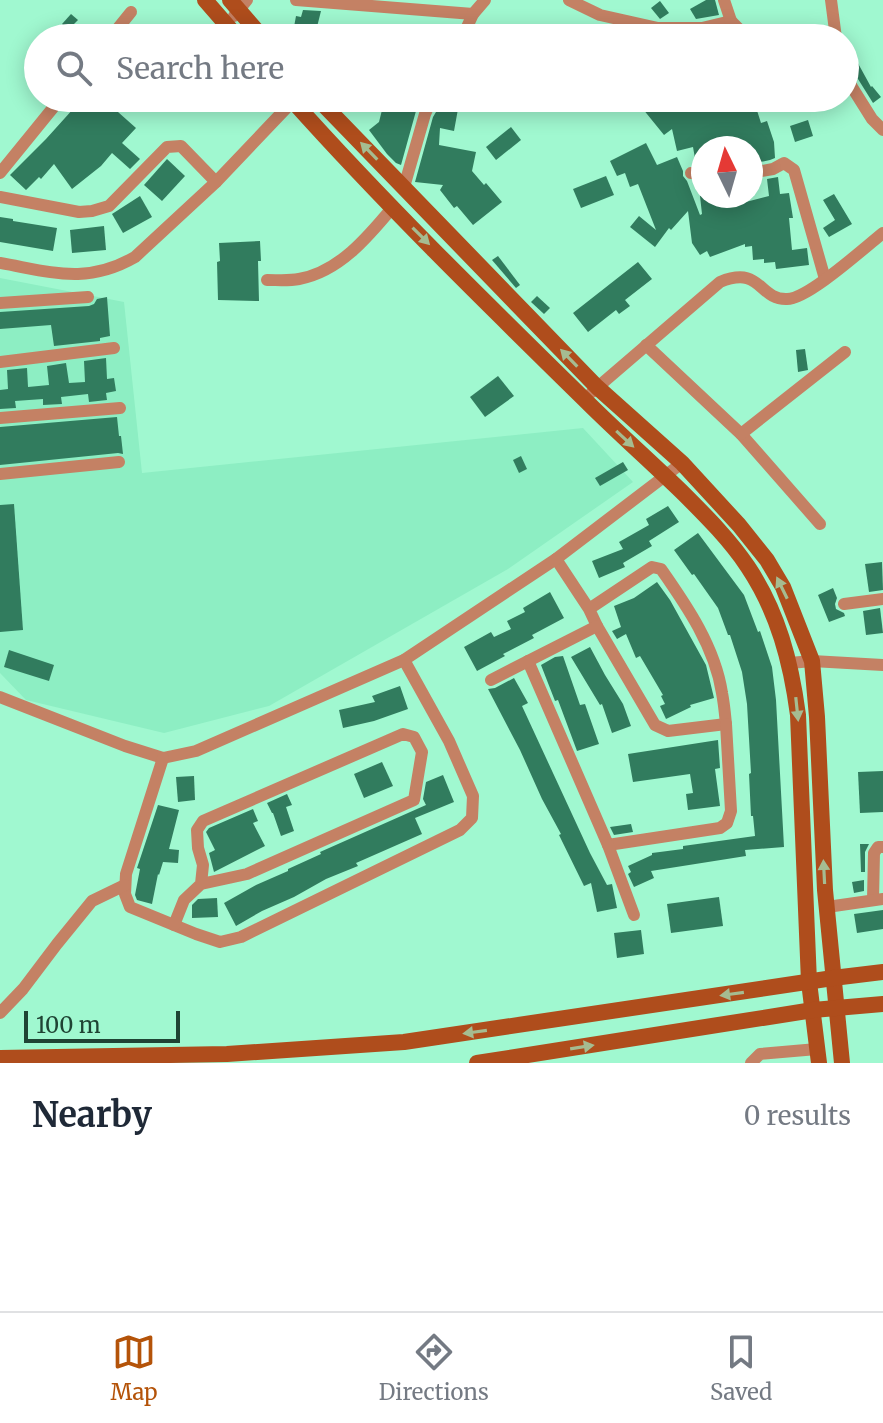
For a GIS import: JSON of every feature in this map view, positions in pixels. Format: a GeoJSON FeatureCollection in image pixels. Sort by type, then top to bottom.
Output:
{"type":"FeatureCollection","features":[{"type":"Feature","properties":{"kind":"street"},"geometry":{"type":"LineString","coordinates":[[205,0],[225,23],[239,4],[253,24]]}},
{"type":"Feature","properties":{"kind":"street"},"geometry":{"type":"LineString","coordinates":[[296,0],[473,14]]}},
{"type":"Feature","properties":{"kind":"street"},"geometry":{"type":"LineString","coordinates":[[468,24],[485,0]]}},
{"type":"Feature","properties":{"kind":"street"},"geometry":{"type":"LineString","coordinates":[[569,0],[600,15],[640,24]]}},
{"type":"Feature","properties":{"kind":"street"},"geometry":{"type":"LineString","coordinates":[[724,0],[734,24]]}},
{"type":"Feature","properties":{"kind":"street"},"geometry":{"type":"LineString","coordinates":[[831,0],[834,24]]}},
{"type":"Feature","properties":{"kind":"street"},"geometry":{"type":"LineString","coordinates":[[121,24],[131,12]]}},
{"type":"Feature","properties":{"kind":"street"},"geometry":{"type":"LineString","coordinates":[[719,24],[731,21]]}},
{"type":"Feature","properties":{"kind":"street"},"geometry":{"type":"LineString","coordinates":[[859,98],[883,130]]}},
{"type":"Feature","properties":{"kind":"street"},"geometry":{"type":"LineString","coordinates":[[0,173],[50,112]]}},
{"type":"Feature","properties":{"kind":"street"},"geometry":{"type":"LineString","coordinates":[[0,263],[87,275],[120,266],[135,257],[216,182],[281,112]]}},
{"type":"Feature","properties":{"kind":"street"},"geometry":{"type":"LineString","coordinates":[[305,112],[393,207],[729,541],[749,568],[770,608],[790,663],[798,715],[809,982],[818,1056],[760,1054],[751,1063]]}},
{"type":"Feature","properties":{"kind":"street"},"geometry":{"type":"LineString","coordinates":[[331,112],[597,387],[682,463],[739,525],[767,560],[783,587],[812,661],[827,907],[842,1063]]}},
{"type":"Feature","properties":{"kind":"street"},"geometry":{"type":"LineString","coordinates":[[404,187],[426,112]]}},
{"type":"Feature","properties":{"kind":"street"},"geometry":{"type":"LineString","coordinates":[[0,197],[79,212],[100,209],[109,206],[167,147],[181,146],[216,182]]}},
{"type":"Feature","properties":{"kind":"street"},"geometry":{"type":"LineString","coordinates":[[763,171],[784,163],[794,170],[825,279]]}},
{"type":"Feature","properties":{"kind":"street"},"geometry":{"type":"LineString","coordinates":[[267,280],[295,280],[324,271],[358,245],[393,207]]}},
{"type":"Feature","properties":{"kind":"street"},"geometry":{"type":"LineString","coordinates":[[584,399],[720,282],[744,277],[785,300],[798,296],[825,279],[883,233]]}},
{"type":"Feature","properties":{"kind":"street"},"geometry":{"type":"LineString","coordinates":[[0,303],[88,297]]}},
{"type":"Feature","properties":{"kind":"street"},"geometry":{"type":"LineString","coordinates":[[646,345],[741,434],[820,524]]}},
{"type":"Feature","properties":{"kind":"street"},"geometry":{"type":"LineString","coordinates":[[0,362],[114,348]]}},
{"type":"Feature","properties":{"kind":"street"},"geometry":{"type":"LineString","coordinates":[[741,434],[845,352]]}},
{"type":"Feature","properties":{"kind":"street"},"geometry":{"type":"LineString","coordinates":[[0,418],[120,408]]}},
{"type":"Feature","properties":{"kind":"street"},"geometry":{"type":"LineString","coordinates":[[0,474],[119,462]]}},
{"type":"Feature","properties":{"kind":"street"},"geometry":{"type":"LineString","coordinates":[[0,697],[163,758],[196,751],[404,660],[556,559],[682,463]]}},
{"type":"Feature","properties":{"kind":"street"},"geometry":{"type":"LineString","coordinates":[[556,559],[589,609],[655,725],[668,731],[726,724]]}},
{"type":"Feature","properties":{"kind":"street"},"geometry":{"type":"LineString","coordinates":[[589,609],[652,567],[661,569],[688,607],[712,658],[722,691],[726,724],[731,811],[727,823],[720,828],[608,845]]}},
{"type":"Feature","properties":{"kind":"street"},"geometry":{"type":"LineString","coordinates":[[844,604],[883,599]]}},
{"type":"Feature","properties":{"kind":"street"},"geometry":{"type":"LineString","coordinates":[[491,680],[597,626]]}},
{"type":"Feature","properties":{"kind":"street"},"geometry":{"type":"LineString","coordinates":[[163,758],[126,874],[125,894],[130,907],[220,942],[241,937],[460,830],[472,818],[473,796],[449,741],[404,660]]}},
{"type":"Feature","properties":{"kind":"street"},"geometry":{"type":"LineString","coordinates":[[528,661],[608,845],[634,915]]}},
{"type":"Feature","properties":{"kind":"street"},"geometry":{"type":"LineString","coordinates":[[790,663],[812,661],[883,665]]}},
{"type":"Feature","properties":{"kind":"street"},"geometry":{"type":"LineString","coordinates":[[174,925],[184,900],[201,884],[247,874],[414,800],[422,752],[414,737],[403,734],[203,821],[197,830],[203,865],[201,884]]}},
{"type":"Feature","properties":{"kind":"street"},"geometry":{"type":"LineString","coordinates":[[827,907],[878,899],[874,853],[878,847],[883,847]]}},
{"type":"Feature","properties":{"kind":"street"},"geometry":{"type":"LineString","coordinates":[[0,1013],[23,989],[92,901],[125,885]]}},
{"type":"Feature","properties":{"kind":"street"},"geometry":{"type":"LineString","coordinates":[[0,1058],[227,1054],[404,1042],[883,972]]}},
{"type":"Feature","properties":{"kind":"street"},"geometry":{"type":"LineString","coordinates":[[477,1063],[813,1010],[883,1004]]}},
{"type":"Feature","properties":{"kind":"shaded area"},"geometry":{"type":"Polygon","coordinates":[[[0,278],[124,302],[142,473],[583,428],[633,482],[508,569],[269,706],[164,733],[26,700],[0,673],[0,278]]]}},
{"type":"Feature","properties":{"kind":"building"},"geometry":{"type":"Polygon","coordinates":[[[706,0],[715,0],[719,15],[696,19],[690,9],[706,0]]]}},
{"type":"Feature","properties":{"kind":"building"},"geometry":{"type":"Polygon","coordinates":[[[660,1],[669,13],[660,19],[651,8],[660,1]]]}},
{"type":"Feature","properties":{"kind":"building"},"geometry":{"type":"Polygon","coordinates":[[[303,10],[321,11],[318,24],[295,24],[296,16],[301,17],[303,10]]]}},
{"type":"Feature","properties":{"kind":"building"},"geometry":{"type":"Polygon","coordinates":[[[71,14],[78,20],[74,24],[62,24],[71,14]]]}},
{"type":"Feature","properties":{"kind":"building"},"geometry":{"type":"Polygon","coordinates":[[[859,65],[871,87],[881,97],[873,103],[859,81],[859,65]]]}},
{"type":"Feature","properties":{"kind":"building"},"geometry":{"type":"Polygon","coordinates":[[[70,112],[118,112],[136,128],[122,143],[140,159],[130,169],[112,153],[72,189],[54,164],[26,190],[10,175],[70,112]]]}},
{"type":"Feature","properties":{"kind":"building"},"geometry":{"type":"Polygon","coordinates":[[[382,112],[416,112],[401,165],[387,154],[369,130],[379,122],[382,112]]]}},
{"type":"Feature","properties":{"kind":"building"},"geometry":{"type":"Polygon","coordinates":[[[436,112],[457,112],[454,131],[440,128],[439,145],[476,152],[472,171],[502,202],[473,225],[440,190],[443,185],[415,182],[436,112]]]}},
{"type":"Feature","properties":{"kind":"building"},"geometry":{"type":"Polygon","coordinates":[[[645,112],[757,112],[761,123],[767,121],[774,142],[775,158],[763,161],[763,136],[691,136],[691,148],[677,151],[672,129],[664,135],[645,112]]]}},
{"type":"Feature","properties":{"kind":"building"},"geometry":{"type":"Polygon","coordinates":[[[808,120],[813,136],[795,142],[790,126],[808,120]]]}},
{"type":"Feature","properties":{"kind":"building"},"geometry":{"type":"Polygon","coordinates":[[[511,127],[521,140],[496,160],[486,147],[511,127]]]}},
{"type":"Feature","properties":{"kind":"building"},"geometry":{"type":"Polygon","coordinates":[[[646,143],[657,165],[677,157],[691,191],[691,208],[697,208],[700,215],[701,208],[763,208],[763,198],[769,196],[767,179],[778,177],[780,194],[789,193],[793,218],[789,218],[792,250],[807,248],[809,265],[776,269],[775,262],[753,260],[752,246],[745,247],[745,244],[710,257],[707,251],[700,255],[692,243],[688,211],[671,230],[669,228],[655,247],[630,227],[639,216],[656,230],[638,184],[630,187],[625,173],[617,176],[610,161],[646,143]]]}},
{"type":"Feature","properties":{"kind":"building"},"geometry":{"type":"Polygon","coordinates":[[[167,159],[185,176],[162,201],[144,185],[167,159]]]}},
{"type":"Feature","properties":{"kind":"building"},"geometry":{"type":"Polygon","coordinates":[[[606,176],[614,195],[581,208],[573,189],[606,176]]]}},
{"type":"Feature","properties":{"kind":"building"},"geometry":{"type":"Polygon","coordinates":[[[834,194],[852,224],[829,237],[823,228],[835,220],[823,200],[834,194]]]}},
{"type":"Feature","properties":{"kind":"building"},"geometry":{"type":"Polygon","coordinates":[[[140,196],[152,217],[123,233],[112,214],[140,196]]]}},
{"type":"Feature","properties":{"kind":"building"},"geometry":{"type":"Polygon","coordinates":[[[0,217],[57,228],[53,251],[0,242],[0,217]]]}},
{"type":"Feature","properties":{"kind":"building"},"geometry":{"type":"Polygon","coordinates":[[[104,226],[106,250],[72,253],[70,230],[104,226]]]}},
{"type":"Feature","properties":{"kind":"building"},"geometry":{"type":"Polygon","coordinates":[[[260,241],[259,301],[218,300],[219,243],[260,241]]]}},
{"type":"Feature","properties":{"kind":"building"},"geometry":{"type":"Polygon","coordinates":[[[498,256],[520,285],[516,288],[492,260],[498,256]]]}},
{"type":"Feature","properties":{"kind":"building"},"geometry":{"type":"Polygon","coordinates":[[[638,262],[652,279],[625,300],[630,306],[619,314],[616,310],[588,332],[573,313],[638,262]]]}},
{"type":"Feature","properties":{"kind":"building"},"geometry":{"type":"Polygon","coordinates":[[[537,296],[550,308],[544,314],[531,302],[537,296]]]}},
{"type":"Feature","properties":{"kind":"building"},"geometry":{"type":"Polygon","coordinates":[[[107,297],[110,336],[100,338],[100,341],[54,346],[51,325],[0,329],[0,312],[89,306],[97,299],[107,297]]]}},
{"type":"Feature","properties":{"kind":"building"},"geometry":{"type":"Polygon","coordinates":[[[805,349],[808,370],[798,372],[796,350],[805,349]]]}},
{"type":"Feature","properties":{"kind":"building"},"geometry":{"type":"Polygon","coordinates":[[[106,358],[107,379],[114,378],[116,391],[106,393],[107,400],[89,402],[88,394],[61,397],[62,404],[43,405],[43,399],[15,401],[16,408],[0,409],[0,390],[8,389],[7,370],[27,368],[28,387],[49,385],[47,366],[66,363],[69,383],[85,382],[84,361],[106,358]]]}},
{"type":"Feature","properties":{"kind":"building"},"geometry":{"type":"Polygon","coordinates":[[[498,376],[514,396],[485,417],[470,397],[498,376]]]}},
{"type":"Feature","properties":{"kind":"building"},"geometry":{"type":"Polygon","coordinates":[[[117,417],[123,454],[0,465],[0,427],[117,417]]]}},
{"type":"Feature","properties":{"kind":"building"},"geometry":{"type":"Polygon","coordinates":[[[521,456],[527,469],[519,473],[513,460],[521,456]]]}},
{"type":"Feature","properties":{"kind":"building"},"geometry":{"type":"Polygon","coordinates":[[[623,462],[628,470],[600,486],[595,478],[623,462]]]}},
{"type":"Feature","properties":{"kind":"building"},"geometry":{"type":"Polygon","coordinates":[[[14,504],[23,630],[0,632],[0,505],[14,504]]]}},
{"type":"Feature","properties":{"kind":"building"},"geometry":{"type":"Polygon","coordinates":[[[668,506],[679,522],[649,541],[652,546],[623,563],[625,567],[599,578],[592,561],[623,549],[619,542],[649,525],[646,519],[668,506]]]}},
{"type":"Feature","properties":{"kind":"building"},"geometry":{"type":"Polygon","coordinates":[[[698,533],[744,595],[772,667],[784,847],[745,850],[746,856],[651,871],[654,878],[634,887],[628,866],[652,853],[755,836],[751,816],[747,704],[742,672],[718,608],[674,550],[698,533]]]}},
{"type":"Feature","properties":{"kind":"building"},"geometry":{"type":"Polygon","coordinates":[[[882,562],[883,590],[869,592],[865,564],[882,562]]]}},
{"type":"Feature","properties":{"kind":"building"},"geometry":{"type":"Polygon","coordinates":[[[657,582],[706,665],[714,698],[690,705],[666,719],[660,706],[665,704],[663,695],[640,656],[636,658],[626,634],[617,639],[612,631],[621,627],[614,606],[634,598],[657,582]]]}},
{"type":"Feature","properties":{"kind":"building"},"geometry":{"type":"Polygon","coordinates":[[[833,588],[837,598],[836,609],[845,616],[829,622],[818,595],[833,588]]]}},
{"type":"Feature","properties":{"kind":"building"},"geometry":{"type":"Polygon","coordinates":[[[550,592],[564,618],[477,671],[464,647],[491,632],[494,637],[511,629],[507,621],[525,612],[523,608],[550,592]]]}},
{"type":"Feature","properties":{"kind":"building"},"geometry":{"type":"Polygon","coordinates":[[[880,608],[883,633],[866,635],[863,611],[880,608]]]}},
{"type":"Feature","properties":{"kind":"building"},"geometry":{"type":"Polygon","coordinates":[[[590,647],[623,704],[631,726],[612,733],[602,704],[571,657],[590,647]]]}},
{"type":"Feature","properties":{"kind":"building"},"geometry":{"type":"Polygon","coordinates":[[[9,650],[54,665],[49,681],[4,667],[9,650]]]}},
{"type":"Feature","properties":{"kind":"building"},"geometry":{"type":"Polygon","coordinates":[[[563,656],[580,705],[585,704],[599,744],[577,751],[541,665],[563,656]]]}},
{"type":"Feature","properties":{"kind":"building"},"geometry":{"type":"Polygon","coordinates":[[[514,678],[528,703],[522,706],[590,853],[607,885],[612,884],[617,908],[597,912],[591,883],[584,886],[488,689],[514,678]]]}},
{"type":"Feature","properties":{"kind":"building"},"geometry":{"type":"Polygon","coordinates":[[[400,686],[408,709],[343,728],[339,710],[375,702],[372,696],[400,686]]]}},
{"type":"Feature","properties":{"kind":"building"},"geometry":{"type":"Polygon","coordinates":[[[718,740],[720,768],[715,769],[720,806],[688,810],[686,794],[693,793],[690,774],[633,782],[628,754],[718,740]]]}},
{"type":"Feature","properties":{"kind":"building"},"geometry":{"type":"Polygon","coordinates":[[[382,762],[393,786],[364,798],[354,774],[382,762]]]}},
{"type":"Feature","properties":{"kind":"building"},"geometry":{"type":"Polygon","coordinates":[[[883,771],[883,812],[860,813],[858,772],[883,771]]]}},
{"type":"Feature","properties":{"kind":"building"},"geometry":{"type":"Polygon","coordinates":[[[443,775],[454,802],[415,818],[422,834],[356,863],[358,866],[326,879],[236,926],[224,903],[320,852],[426,805],[423,799],[426,782],[443,775]]]}},
{"type":"Feature","properties":{"kind":"building"},"geometry":{"type":"Polygon","coordinates":[[[194,776],[195,800],[178,802],[176,777],[194,776]]]}},
{"type":"Feature","properties":{"kind":"building"},"geometry":{"type":"Polygon","coordinates":[[[287,794],[292,805],[286,807],[294,831],[281,836],[267,803],[287,794]]]}},
{"type":"Feature","properties":{"kind":"building"},"geometry":{"type":"Polygon","coordinates":[[[158,805],[179,810],[169,849],[179,850],[178,863],[163,862],[152,904],[137,900],[135,895],[140,869],[137,868],[158,805]]]}},
{"type":"Feature","properties":{"kind":"building"},"geometry":{"type":"Polygon","coordinates":[[[253,809],[258,821],[253,823],[265,846],[214,872],[209,853],[215,850],[206,832],[253,809]]]}},
{"type":"Feature","properties":{"kind":"building"},"geometry":{"type":"Polygon","coordinates":[[[631,824],[633,832],[614,835],[610,827],[631,824]]]}},
{"type":"Feature","properties":{"kind":"building"},"geometry":{"type":"Polygon","coordinates":[[[860,844],[869,844],[865,852],[865,872],[861,872],[860,844]]]}},
{"type":"Feature","properties":{"kind":"building"},"geometry":{"type":"Polygon","coordinates":[[[864,880],[864,891],[854,893],[852,882],[864,880]]]}},
{"type":"Feature","properties":{"kind":"building"},"geometry":{"type":"Polygon","coordinates":[[[719,897],[723,926],[671,933],[667,904],[719,897]]]}},
{"type":"Feature","properties":{"kind":"building"},"geometry":{"type":"Polygon","coordinates":[[[217,898],[218,917],[192,918],[192,905],[198,899],[217,898]]]}},
{"type":"Feature","properties":{"kind":"building"},"geometry":{"type":"Polygon","coordinates":[[[883,910],[883,929],[857,933],[854,914],[883,910]]]}},
{"type":"Feature","properties":{"kind":"building"},"geometry":{"type":"Polygon","coordinates":[[[641,930],[644,954],[617,958],[614,933],[641,930]]]}}]}
